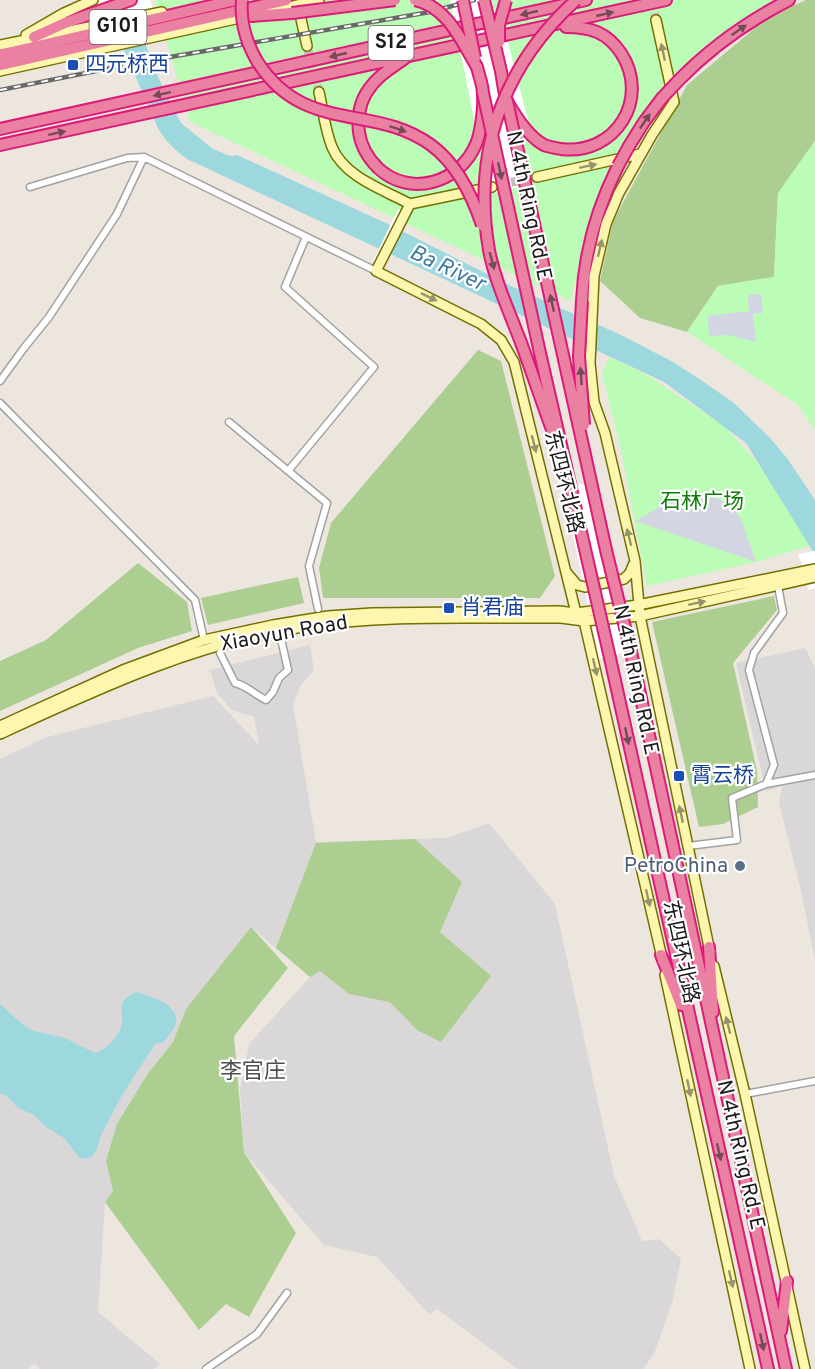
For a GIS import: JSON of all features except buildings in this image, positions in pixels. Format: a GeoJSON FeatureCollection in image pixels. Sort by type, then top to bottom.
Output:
{"type":"FeatureCollection","features":[{"type":"Feature","properties":{"kind":"highway"},"geometry":{"type":"LineString","coordinates":[[34,37],[65,23],[131,0]]}},
{"type":"Feature","properties":{"kind":"highway","name":"G101"},"geometry":{"type":"LineString","coordinates":[[0,55],[236,0]]}},
{"type":"Feature","properties":{"kind":"highway"},"geometry":{"type":"LineString","coordinates":[[242,0],[245,37],[257,60],[272,80],[296,99],[320,111],[402,129],[431,145],[446,158],[459,175],[488,240],[504,297],[572,485]]}},
{"type":"Feature","properties":{"kind":"highway","name":"G101"},"geometry":{"type":"LineString","coordinates":[[0,65],[286,0]]}},
{"type":"Feature","properties":{"kind":"highway"},"geometry":{"type":"LineString","coordinates":[[252,15],[296,16],[395,0]]}},
{"type":"Feature","properties":{"kind":"highway"},"geometry":{"type":"LineString","coordinates":[[415,0],[434,8],[454,28],[477,67]]}},
{"type":"Feature","properties":{"kind":"highway","name":"N 4th Ring Rd. E"},"geometry":{"type":"LineString","coordinates":[[463,0],[768,1369]]}},
{"type":"Feature","properties":{"kind":"highway","name":"N 4th Ring Rd. E"},"geometry":{"type":"LineString","coordinates":[[484,0],[585,456]]}},
{"type":"Feature","properties":{"kind":"highway"},"geometry":{"type":"LineString","coordinates":[[500,67],[499,25],[506,0]]}},
{"type":"Feature","properties":{"kind":"highway"},"geometry":{"type":"LineString","coordinates":[[488,240],[484,183],[490,140],[498,112],[532,47],[576,0]]}},
{"type":"Feature","properties":{"kind":"highway","name":"S12"},"geometry":{"type":"LineString","coordinates":[[0,129],[586,0]]}},
{"type":"Feature","properties":{"kind":"highway","name":"S12"},"geometry":{"type":"LineString","coordinates":[[0,145],[666,0]]}},
{"type":"Feature","properties":{"kind":"highway"},"geometry":{"type":"LineString","coordinates":[[585,456],[579,356],[587,304],[583,274],[592,229],[618,166],[644,122],[662,98],[697,61],[738,30],[789,0]]}},
{"type":"Feature","properties":{"kind":"highway"},"geometry":{"type":"LineString","coordinates":[[507,101],[532,136],[544,145],[570,150],[595,145],[616,130],[628,112],[633,96],[632,82],[626,61],[617,47],[604,36],[587,27],[548,26]]}},
{"type":"Feature","properties":{"kind":"highway"},"geometry":{"type":"LineString","coordinates":[[406,57],[372,85],[362,100],[358,114],[360,138],[364,150],[382,172],[395,179],[409,184],[424,184],[439,181],[462,167],[477,142],[483,93]]}},
{"type":"Feature","properties":{"kind":"highway","name":"东四环北路"},"geometry":{"type":"LineString","coordinates":[[585,456],[631,652]]}},
{"type":"Feature","properties":{"kind":"highway","name":"N 4th Ring Rd. E"},"geometry":{"type":"LineString","coordinates":[[631,652],[786,1369]]}},
{"type":"Feature","properties":{"kind":"highway"},"geometry":{"type":"LineString","coordinates":[[709,947],[716,1048]]}},
{"type":"Feature","properties":{"kind":"highway"},"geometry":{"type":"LineString","coordinates":[[661,955],[694,1038]]}},
{"type":"Feature","properties":{"kind":"highway"},"geometry":{"type":"LineString","coordinates":[[780,1340],[787,1281]]}},
{"type":"Feature","properties":{"kind":"street","name":"G101"},"geometry":{"type":"LineString","coordinates":[[34,37],[213,0]]}},
{"type":"Feature","properties":{"kind":"street","name":"G101"},"geometry":{"type":"LineString","coordinates":[[0,72],[318,0]]}},
{"type":"Feature","properties":{"kind":"street"},"geometry":{"type":"LineString","coordinates":[[11,42],[28,35],[87,1]]}},
{"type":"Feature","properties":{"kind":"street"},"geometry":{"type":"LineString","coordinates":[[296,16],[307,46]]}},
{"type":"Feature","properties":{"kind":"street","name":"东四环北路"},"geometry":{"type":"LineString","coordinates":[[656,21],[674,102],[618,193],[606,224],[587,304],[594,402],[605,433],[635,561],[640,616],[709,947],[745,1094],[805,1369]]}},
{"type":"Feature","properties":{"kind":"street"},"geometry":{"type":"LineString","coordinates":[[0,45],[34,37]]}},
{"type":"Feature","properties":{"kind":"street"},"geometry":{"type":"LineString","coordinates":[[319,92],[332,147],[342,164],[365,180],[410,204],[492,186]]}},
{"type":"Feature","properties":{"kind":"street"},"geometry":{"type":"LineString","coordinates":[[537,177],[640,154]]}},
{"type":"Feature","properties":{"kind":"street"},"geometry":{"type":"LineString","coordinates":[[30,187],[127,158],[144,157],[376,271],[410,204]]}},
{"type":"Feature","properties":{"kind":"street"},"geometry":{"type":"LineString","coordinates":[[0,381],[50,317],[117,214],[144,157]]}},
{"type":"Feature","properties":{"kind":"street"},"geometry":{"type":"LineString","coordinates":[[288,471],[374,367],[285,287],[306,237]]}},
{"type":"Feature","properties":{"kind":"street","name":"东四环北路"},"geometry":{"type":"LineString","coordinates":[[376,271],[481,324],[501,340],[513,362],[576,613]]}},
{"type":"Feature","properties":{"kind":"street"},"geometry":{"type":"LineString","coordinates":[[0,403],[195,600],[204,640]]}},
{"type":"Feature","properties":{"kind":"street"},"geometry":{"type":"LineString","coordinates":[[230,422],[327,503],[309,566],[318,609]]}},
{"type":"Feature","properties":{"kind":"street"},"geometry":{"type":"LineString","coordinates":[[565,570],[577,585],[585,588],[624,579],[630,573],[635,561]]}},
{"type":"Feature","properties":{"kind":"street","name":"Xiaoyun Road"},"geometry":{"type":"LineString","coordinates":[[0,726],[123,670],[204,640],[273,625],[328,616],[361,614],[558,611],[576,613],[638,605],[814,572]]}},
{"type":"Feature","properties":{"kind":"street","name":"Xiaoyun Road"},"geometry":{"type":"LineString","coordinates":[[0,734],[138,672],[215,646],[290,629],[351,621],[561,618],[584,621],[640,616],[778,586],[814,572]]}},
{"type":"Feature","properties":{"kind":"street"},"geometry":{"type":"LineString","coordinates":[[766,784],[774,765],[749,670],[754,653],[783,613],[778,586]]}},
{"type":"Feature","properties":{"kind":"street"},"geometry":{"type":"LineString","coordinates":[[576,613],[584,621]]}},
{"type":"Feature","properties":{"kind":"street","name":"东四环北路"},"geometry":{"type":"LineString","coordinates":[[584,621],[661,955],[750,1369]]}},
{"type":"Feature","properties":{"kind":"street"},"geometry":{"type":"LineString","coordinates":[[220,653],[235,683],[244,685],[256,695],[267,700],[279,678],[288,670],[281,639]]}},
{"type":"Feature","properties":{"kind":"street"},"geometry":{"type":"LineString","coordinates":[[688,846],[737,840],[732,798],[766,784],[815,775]]}},
{"type":"Feature","properties":{"kind":"street"},"geometry":{"type":"LineString","coordinates":[[745,1094],[815,1082]]}},
{"type":"Feature","properties":{"kind":"street"},"geometry":{"type":"LineString","coordinates":[[206,1369],[257,1334],[287,1293]]}},
{"type":"Feature","properties":{"kind":"shaded area"},"geometry":{"type":"Polygon","coordinates":[[[761,294],[763,313],[753,314],[756,342],[728,335],[709,336],[708,316],[749,311],[748,295],[761,294]]]}},
{"type":"Feature","properties":{"kind":"shaded area"},"geometry":{"type":"Polygon","coordinates":[[[702,493],[729,503],[741,519],[756,562],[635,521],[677,497],[702,493]]]}},
{"type":"Feature","properties":{"kind":"shaded area"},"geometry":{"type":"Polygon","coordinates":[[[310,645],[314,670],[301,685],[293,704],[316,842],[447,838],[489,823],[555,904],[614,1176],[642,1241],[659,1239],[681,1259],[672,1303],[654,1354],[643,1369],[518,1369],[437,1309],[429,1314],[377,1257],[324,1245],[244,1152],[240,1091],[249,1044],[310,977],[251,927],[186,1009],[173,1042],[147,1075],[106,1161],[113,1191],[105,1202],[98,1312],[160,1364],[153,1369],[40,1369],[34,1364],[28,1369],[0,1369],[0,759],[47,737],[213,696],[259,745],[254,717],[232,710],[217,693],[210,670],[310,645]]]}},
{"type":"Feature","properties":{"kind":"shaded area"},"geometry":{"type":"Polygon","coordinates":[[[805,648],[815,668],[815,960],[802,895],[779,803],[782,786],[766,791],[736,663],[805,648]]]}},
{"type":"Feature","properties":{"kind":"green space"},"geometry":{"type":"Polygon","coordinates":[[[157,0],[780,0],[676,72],[609,169],[588,224],[571,301],[190,122],[155,2],[157,0]]]}},
{"type":"Feature","properties":{"kind":"green space"},"geometry":{"type":"Polygon","coordinates":[[[806,0],[815,0],[815,141],[778,193],[774,277],[718,286],[687,332],[640,318],[600,281],[613,221],[687,85],[767,18],[806,0]]]}},
{"type":"Feature","properties":{"kind":"green space"},"geometry":{"type":"Polygon","coordinates":[[[815,141],[815,430],[798,405],[687,332],[718,286],[774,277],[778,193],[815,141]]]}},
{"type":"Feature","properties":{"kind":"green space"},"geometry":{"type":"Polygon","coordinates":[[[478,350],[501,361],[555,576],[540,598],[323,598],[319,568],[331,523],[478,350]]]}},
{"type":"Feature","properties":{"kind":"green space","name":"石林广场"},"geometry":{"type":"Polygon","coordinates":[[[609,357],[647,375],[724,426],[769,475],[815,544],[756,562],[647,586],[621,450],[602,374],[609,357]]]}},
{"type":"Feature","properties":{"kind":"green space"},"geometry":{"type":"Polygon","coordinates":[[[138,563],[187,602],[192,631],[138,648],[0,711],[0,661],[46,640],[138,563]]]}},
{"type":"Feature","properties":{"kind":"green space"},"geometry":{"type":"Polygon","coordinates":[[[298,577],[304,603],[208,625],[201,598],[298,577]]]}},
{"type":"Feature","properties":{"kind":"green space"},"geometry":{"type":"Polygon","coordinates":[[[774,596],[777,610],[733,663],[757,771],[758,807],[723,824],[699,827],[652,622],[774,596]]]}},
{"type":"Feature","properties":{"kind":"green space"},"geometry":{"type":"Polygon","coordinates":[[[415,839],[462,882],[440,932],[491,976],[441,1042],[417,1030],[390,1002],[349,994],[320,971],[310,977],[276,948],[316,843],[415,839]]]}},
{"type":"Feature","properties":{"kind":"green space"},"geometry":{"type":"Polygon","coordinates":[[[251,927],[288,968],[234,1036],[244,1152],[296,1233],[249,1317],[226,1304],[199,1330],[105,1202],[113,1191],[106,1161],[117,1124],[147,1075],[173,1042],[186,1009],[251,927]]]}},
{"type":"Feature","properties":{"kind":"water","name":"Ba River"},"geometry":{"type":"Polygon","coordinates":[[[102,0],[128,0],[159,79],[181,123],[213,149],[230,156],[237,155],[388,224],[509,285],[621,335],[673,362],[734,403],[787,458],[815,500],[815,555],[746,443],[664,382],[187,159],[174,149],[158,128],[102,0]]]}},
{"type":"Feature","properties":{"kind":"water"},"geometry":{"type":"Polygon","coordinates":[[[136,992],[157,999],[170,1007],[176,1019],[175,1026],[164,1042],[155,1044],[121,1097],[101,1135],[96,1151],[91,1157],[80,1158],[64,1138],[45,1126],[34,1115],[18,1108],[7,1096],[0,1093],[0,1004],[22,1024],[34,1031],[65,1038],[95,1053],[104,1049],[116,1038],[122,1023],[122,1003],[136,992]]]}},
{"type":"Feature","properties":{"kind":"pier"},"geometry":{"type":"Polygon","coordinates":[[[150,0],[163,37],[93,52],[84,1],[150,0]]]}},
{"type":"Feature","properties":{"kind":"pier"},"geometry":{"type":"Polygon","coordinates":[[[450,0],[492,0],[494,11],[505,31],[528,120],[518,129],[531,184],[495,193],[475,124],[450,0]]]}},
{"type":"Feature","properties":{"kind":"pier"},"geometry":{"type":"Polygon","coordinates":[[[398,209],[408,214],[384,266],[373,261],[398,209]]]}},
{"type":"Feature","properties":{"kind":"pier"},"geometry":{"type":"Polygon","coordinates":[[[597,482],[635,650],[599,659],[563,487],[597,482]]]}},
{"type":"Feature","properties":{"kind":"pier"},"geometry":{"type":"Polygon","coordinates":[[[815,551],[815,588],[808,590],[805,571],[798,554],[815,551]]]}},
{"type":"Feature","properties":{"kind":"tunnel"},"geometry":{"type":"LineString","coordinates":[[652,0],[656,20]]}},
{"type":"Feature","properties":{"kind":"tunnel"},"geometry":{"type":"LineString","coordinates":[[307,46],[319,92]]}},
{"type":"Feature","properties":{"kind":"tunnel"},"geometry":{"type":"LineString","coordinates":[[498,185],[537,177]]}},
{"type":"Feature","properties":{"kind":"railway"},"geometry":{"type":"LineString","coordinates":[[0,90],[147,61],[430,12],[474,0]]}},
{"type":"Feature","properties":{"kind":"place","name":"四元桥西"},"geometry":{"type":"Point","coordinates":[73,65]}},
{"type":"Feature","properties":{"kind":"place","name":"肖君庙"},"geometry":{"type":"Point","coordinates":[449,608]}},
{"type":"Feature","properties":{"kind":"place","name":"霄云桥"},"geometry":{"type":"Point","coordinates":[679,776]}},
{"type":"Feature","properties":{"kind":"place","name":"PetroChina"},"geometry":{"type":"Point","coordinates":[740,866]}},
{"type":"Feature","properties":{"kind":"district","name":"李官庄"},"geometry":{"type":"Point","coordinates":[253,1072]}}]}
